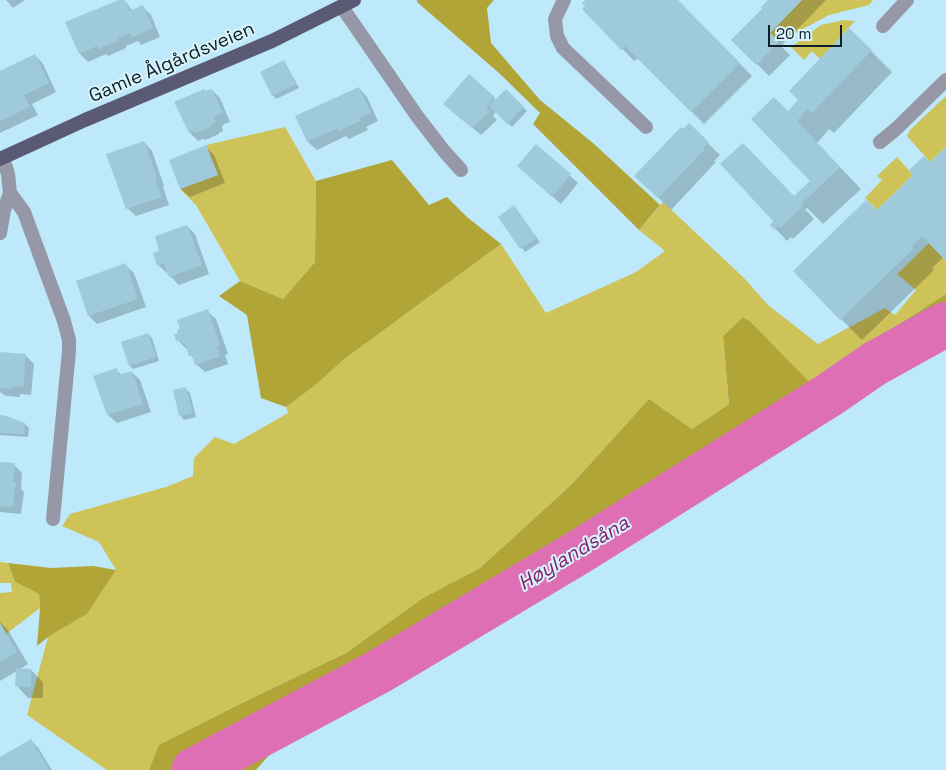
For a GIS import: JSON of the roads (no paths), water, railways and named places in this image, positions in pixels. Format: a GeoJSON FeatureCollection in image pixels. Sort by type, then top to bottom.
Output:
{"type":"FeatureCollection","features":[{"type":"Feature","properties":{"kind":"main road","name":"Gamle Ålgårdsveien"},"geometry":{"type":"LineString","coordinates":[[2,158],[272,41],[348,3]]}},
{"type":"Feature","properties":{"kind":"street"},"geometry":{"type":"LineString","coordinates":[[564,0],[555,19],[557,36],[563,48],[646,127]]}},
{"type":"Feature","properties":{"kind":"street"},"geometry":{"type":"LineString","coordinates":[[883,26],[907,0]]}},
{"type":"Feature","properties":{"kind":"street"},"geometry":{"type":"LineString","coordinates":[[348,3],[417,116],[444,152],[461,170]]}},
{"type":"Feature","properties":{"kind":"street"},"geometry":{"type":"LineString","coordinates":[[880,142],[946,80]]}},
{"type":"Feature","properties":{"kind":"street","name":"Gamle Ålgårdsveien"},"geometry":{"type":"LineString","coordinates":[[0,233],[4,210],[10,193],[8,174],[2,158]]}},
{"type":"Feature","properties":{"kind":"street","name":"Gamle Ålgårdsveien"},"geometry":{"type":"LineString","coordinates":[[10,193],[24,212],[69,340],[70,351],[53,519]]}},
{"type":"Feature","properties":{"kind":"waterway","name":"Høylandsåna"},"geometry":{"type":"LineString","coordinates":[[194,770],[378,672],[579,552],[829,395],[874,364],[946,324]]}}]}
